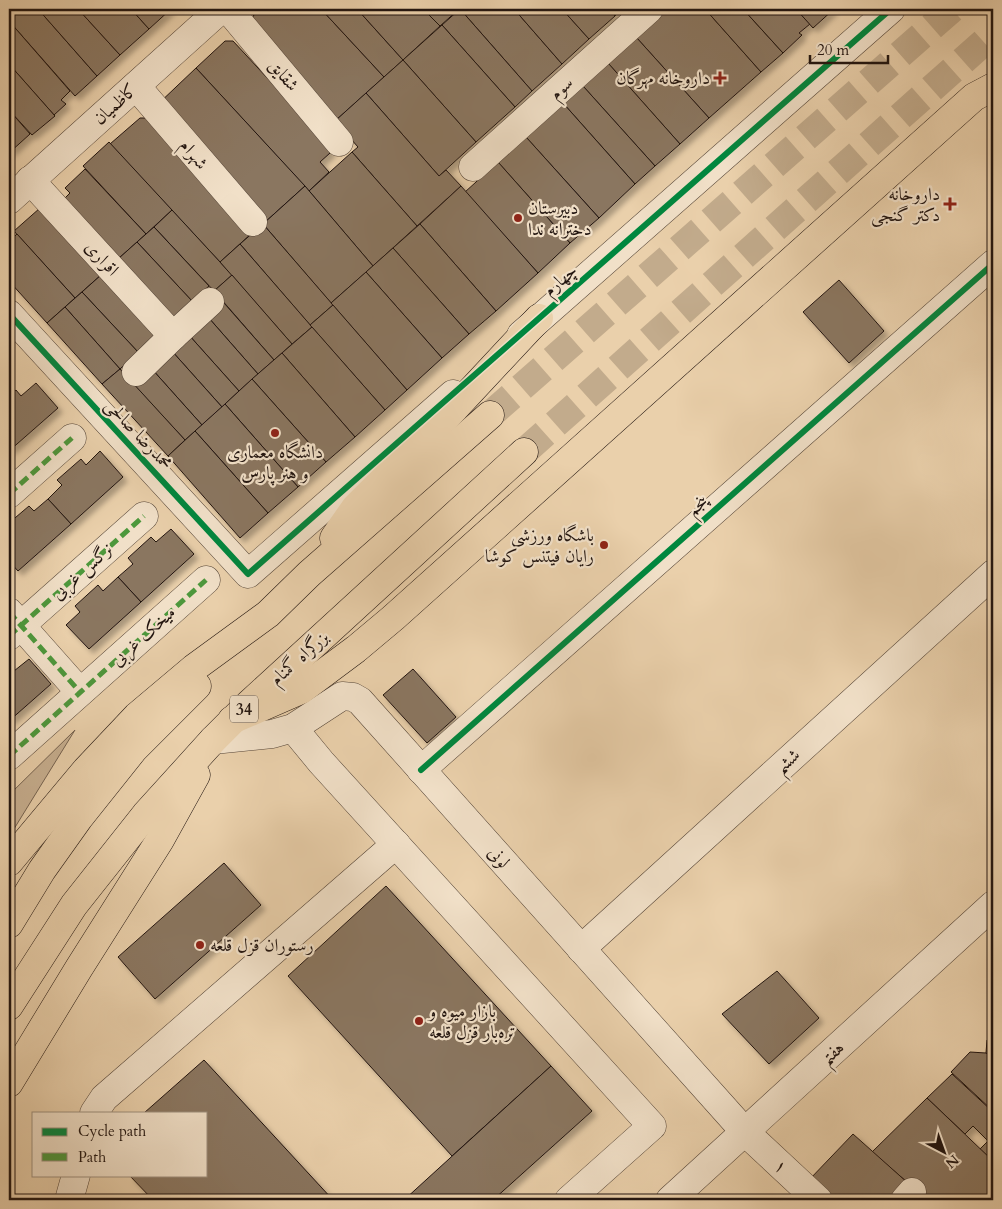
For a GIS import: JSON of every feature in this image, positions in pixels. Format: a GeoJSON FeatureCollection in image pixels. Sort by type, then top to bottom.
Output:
{"type":"FeatureCollection","features":[{"type":"Feature","properties":{"kind":"highway"},"geometry":{"type":"LineString","coordinates":[[232,720],[301,690],[356,649],[393,618],[974,97],[993,87]]}},
{"type":"Feature","properties":{"kind":"highway"},"geometry":{"type":"LineString","coordinates":[[309,574],[355,508],[455,408],[539,318]]}},
{"type":"Feature","properties":{"kind":"highway"},"geometry":{"type":"LineString","coordinates":[[9,924],[42,870],[74,825],[134,749],[309,574],[490,415]]}},
{"type":"Feature","properties":{"kind":"highway","name":"بزرگراه گمنام"},"geometry":{"type":"LineString","coordinates":[[9,1006],[74,905],[146,814],[213,740],[232,720],[524,452]]}},
{"type":"Feature","properties":{"kind":"highway"},"geometry":{"type":"LineString","coordinates":[[9,862],[86,770],[137,716],[194,668],[268,614]]}},
{"type":"Feature","properties":{"kind":"highway"},"geometry":{"type":"LineString","coordinates":[[9,1083],[160,840],[213,740]]}},
{"type":"Feature","properties":{"kind":"street","name":"کاظمیان"},"geometry":{"type":"LineString","coordinates":[[9,200],[222,9]]}},
{"type":"Feature","properties":{"kind":"street","name":"شقایق"},"geometry":{"type":"LineString","coordinates":[[228,9],[339,142]]}},
{"type":"Feature","properties":{"kind":"street","name":"سوم"},"geometry":{"type":"LineString","coordinates":[[473,167],[649,9]]}},
{"type":"Feature","properties":{"kind":"street","name":"چهارم"},"geometry":{"type":"LineString","coordinates":[[248,574],[891,9]]}},
{"type":"Feature","properties":{"kind":"street","name":"شهرام"},"geometry":{"type":"LineString","coordinates":[[136,86],[253,222]]}},
{"type":"Feature","properties":{"kind":"street","name":"اقراری"},"geometry":{"type":"LineString","coordinates":[[30,180],[173,336]]}},
{"type":"Feature","properties":{"kind":"street","name":"پنجم"},"geometry":{"type":"LineString","coordinates":[[422,770],[993,264]]}},
{"type":"Feature","properties":{"kind":"street"},"geometry":{"type":"LineString","coordinates":[[136,372],[210,302]]}},
{"type":"Feature","properties":{"kind":"street","name":"محمدرضا صالحی"},"geometry":{"type":"LineString","coordinates":[[9,314],[248,574]]}},
{"type":"Feature","properties":{"kind":"street"},"geometry":{"type":"LineString","coordinates":[[9,494],[72,438]]}},
{"type":"Feature","properties":{"kind":"street","name":"نرگس غربی"},"geometry":{"type":"LineString","coordinates":[[13,624],[144,516]]}},
{"type":"Feature","properties":{"kind":"street","name":"ششم"},"geometry":{"type":"LineString","coordinates":[[581,949],[993,574]]}},
{"type":"Feature","properties":{"kind":"street","name":"میخک غربی"},"geometry":{"type":"LineString","coordinates":[[9,756],[206,580]]}},
{"type":"Feature","properties":{"kind":"street"},"geometry":{"type":"LineString","coordinates":[[13,624],[80,692]]}},
{"type":"Feature","properties":{"kind":"street"},"geometry":{"type":"LineString","coordinates":[[213,740],[272,734],[293,728],[342,696]]}},
{"type":"Feature","properties":{"kind":"street"},"geometry":{"type":"LineString","coordinates":[[321,762],[309,740],[308,728],[342,696]]}},
{"type":"Feature","properties":{"kind":"street","name":"لونی"},"geometry":{"type":"LineString","coordinates":[[342,696],[353,697],[360,701],[745,1132]]}},
{"type":"Feature","properties":{"kind":"street"},"geometry":{"type":"LineString","coordinates":[[293,728],[321,762],[652,1126],[569,1200]]}},
{"type":"Feature","properties":{"kind":"street"},"geometry":{"type":"LineString","coordinates":[[95,1112],[104,1098],[396,844]]}},
{"type":"Feature","properties":{"kind":"street","name":"هفتم"},"geometry":{"type":"LineString","coordinates":[[670,1200],[993,905]]}},
{"type":"Feature","properties":{"kind":"street","name":"۱"},"geometry":{"type":"LineString","coordinates":[[745,1132],[818,1200]]}},
{"type":"Feature","properties":{"kind":"street"},"geometry":{"type":"LineString","coordinates":[[69,1200],[76,1176]]}},
{"type":"Feature","properties":{"kind":"shaded area"},"geometry":{"type":"Polygon","coordinates":[[[75,730],[9,837],[9,795],[75,730]]]}},
{"type":"Feature","properties":{"kind":"building"},"geometry":{"type":"Polygon","coordinates":[[[9,9],[38,9],[97,76],[75,96],[9,21],[9,9]]]}},
{"type":"Feature","properties":{"kind":"building"},"geometry":{"type":"Polygon","coordinates":[[[38,9],[78,9],[120,55],[97,76],[38,9]]]}},
{"type":"Feature","properties":{"kind":"building"},"geometry":{"type":"Polygon","coordinates":[[[78,9],[131,9],[149,29],[120,55],[78,9]]]}},
{"type":"Feature","properties":{"kind":"building"},"geometry":{"type":"Polygon","coordinates":[[[131,9],[171,9],[149,29],[131,9]]]}},
{"type":"Feature","properties":{"kind":"building"},"geometry":{"type":"Polygon","coordinates":[[[261,9],[321,9],[384,77],[335,121],[252,25],[253,16],[261,9]]]}},
{"type":"Feature","properties":{"kind":"building"},"geometry":{"type":"Polygon","coordinates":[[[321,9],[357,9],[403,60],[384,77],[321,9]]]}},
{"type":"Feature","properties":{"kind":"building"},"geometry":{"type":"Polygon","coordinates":[[[357,9],[423,9],[440,26],[403,60],[357,9]]]}},
{"type":"Feature","properties":{"kind":"building"},"geometry":{"type":"Polygon","coordinates":[[[423,9],[459,9],[440,26],[423,9]]]}},
{"type":"Feature","properties":{"kind":"building"},"geometry":{"type":"Polygon","coordinates":[[[460,9],[514,9],[562,64],[532,91],[460,9]]]}},
{"type":"Feature","properties":{"kind":"building"},"geometry":{"type":"Polygon","coordinates":[[[460,9],[532,91],[515,107],[442,25],[460,9]]]}},
{"type":"Feature","properties":{"kind":"building"},"geometry":{"type":"Polygon","coordinates":[[[514,9],[562,9],[589,39],[562,64],[514,9]]]}},
{"type":"Feature","properties":{"kind":"building"},"geometry":{"type":"Polygon","coordinates":[[[562,9],[608,9],[615,16],[589,39],[562,9]]]}},
{"type":"Feature","properties":{"kind":"building"},"geometry":{"type":"Polygon","coordinates":[[[608,9],[622,9],[615,16],[608,9]]]}},
{"type":"Feature","properties":{"kind":"building"},"geometry":{"type":"Polygon","coordinates":[[[667,9],[705,9],[761,72],[709,118],[636,37],[667,9]]]}},
{"type":"Feature","properties":{"kind":"building"},"geometry":{"type":"Polygon","coordinates":[[[705,9],[743,9],[783,53],[761,72],[705,9]]]}},
{"type":"Feature","properties":{"kind":"building"},"geometry":{"type":"Polygon","coordinates":[[[743,9],[796,9],[810,24],[799,33],[802,35],[783,53],[743,9]]]}},
{"type":"Feature","properties":{"kind":"building"},"geometry":{"type":"Polygon","coordinates":[[[796,9],[834,9],[813,28],[796,9]]]}},
{"type":"Feature","properties":{"kind":"building"},"geometry":{"type":"Polygon","coordinates":[[[9,21],[70,91],[61,100],[66,104],[54,115],[9,64],[9,21]]]}},
{"type":"Feature","properties":{"kind":"building"},"geometry":{"type":"Polygon","coordinates":[[[442,25],[515,107],[476,142],[403,60],[442,25]]]}},
{"type":"Feature","properties":{"kind":"building"},"geometry":{"type":"Polygon","coordinates":[[[636,37],[709,118],[680,144],[608,63],[636,37]]]}},
{"type":"Feature","properties":{"kind":"building"},"geometry":{"type":"Polygon","coordinates":[[[225,41],[233,41],[331,147],[330,153],[320,162],[329,172],[309,191],[196,68],[225,41]]]}},
{"type":"Feature","properties":{"kind":"building"},"geometry":{"type":"Polygon","coordinates":[[[403,60],[476,142],[439,176],[366,93],[403,60]]]}},
{"type":"Feature","properties":{"kind":"building"},"geometry":{"type":"Polygon","coordinates":[[[608,63],[680,144],[655,166],[583,86],[608,63]]]}},
{"type":"Feature","properties":{"kind":"building"},"geometry":{"type":"Polygon","coordinates":[[[9,64],[55,116],[32,135],[9,110],[9,64]]]}},
{"type":"Feature","properties":{"kind":"building"},"geometry":{"type":"Polygon","coordinates":[[[196,68],[305,186],[264,223],[156,106],[196,68]]]}},
{"type":"Feature","properties":{"kind":"building"},"geometry":{"type":"Polygon","coordinates":[[[583,86],[655,166],[635,184],[563,103],[583,86]]]}},
{"type":"Feature","properties":{"kind":"building"},"geometry":{"type":"Polygon","coordinates":[[[366,93],[439,176],[446,170],[461,186],[417,226],[352,152],[358,147],[335,121],[366,93]]]}},
{"type":"Feature","properties":{"kind":"building"},"geometry":{"type":"Polygon","coordinates":[[[563,103],[635,184],[599,218],[526,137],[563,103]]]}},
{"type":"Feature","properties":{"kind":"building"},"geometry":{"type":"Polygon","coordinates":[[[9,110],[30,134],[9,153],[9,110]]]}},
{"type":"Feature","properties":{"kind":"building"},"geometry":{"type":"Polygon","coordinates":[[[140,118],[148,118],[252,233],[220,262],[110,144],[140,118]]]}},
{"type":"Feature","properties":{"kind":"building"},"geometry":{"type":"Polygon","coordinates":[[[526,137],[599,218],[570,243],[498,162],[526,137]]]}},
{"type":"Feature","properties":{"kind":"building"},"geometry":{"type":"Polygon","coordinates":[[[109,142],[172,210],[146,234],[83,166],[109,142]]]}},
{"type":"Feature","properties":{"kind":"building"},"geometry":{"type":"Polygon","coordinates":[[[352,152],[417,226],[373,266],[309,191],[352,152]]]}},
{"type":"Feature","properties":{"kind":"building","name":"دبیرستان دخترانه ندا"},"geometry":{"type":"Polygon","coordinates":[[[498,162],[570,243],[538,273],[465,192],[498,162]]]}},
{"type":"Feature","properties":{"kind":"building"},"geometry":{"type":"Polygon","coordinates":[[[85,169],[146,234],[118,259],[64,199],[70,193],[65,188],[85,169]]]}},
{"type":"Feature","properties":{"kind":"building"},"geometry":{"type":"Polygon","coordinates":[[[305,186],[373,266],[331,303],[263,224],[305,186]]]}},
{"type":"Feature","properties":{"kind":"building"},"geometry":{"type":"Polygon","coordinates":[[[461,186],[538,273],[496,311],[420,224],[461,186]]]}},
{"type":"Feature","properties":{"kind":"building"},"geometry":{"type":"Polygon","coordinates":[[[40,208],[101,275],[75,298],[14,231],[40,208]]]}},
{"type":"Feature","properties":{"kind":"building"},"geometry":{"type":"Polygon","coordinates":[[[172,210],[232,275],[214,291],[154,227],[172,210]]]}},
{"type":"Feature","properties":{"kind":"building"},"geometry":{"type":"Polygon","coordinates":[[[263,224],[333,305],[310,325],[240,244],[263,224]]]}},
{"type":"Feature","properties":{"kind":"building"},"geometry":{"type":"Polygon","coordinates":[[[420,224],[496,311],[469,334],[393,248],[420,224]]]}},
{"type":"Feature","properties":{"kind":"building"},"geometry":{"type":"Polygon","coordinates":[[[154,227],[209,286],[192,301],[137,242],[154,227]]]}},
{"type":"Feature","properties":{"kind":"building"},"geometry":{"type":"Polygon","coordinates":[[[17,234],[75,298],[47,323],[9,281],[9,242],[17,234]]]}},
{"type":"Feature","properties":{"kind":"building"},"geometry":{"type":"Polygon","coordinates":[[[137,242],[192,301],[172,319],[118,259],[137,242]]]}},
{"type":"Feature","properties":{"kind":"building"},"geometry":{"type":"Polygon","coordinates":[[[240,244],[312,327],[292,344],[220,262],[240,244]]]}},
{"type":"Feature","properties":{"kind":"building"},"geometry":{"type":"Polygon","coordinates":[[[393,248],[469,334],[442,358],[366,272],[393,248]]]}},
{"type":"Feature","properties":{"kind":"building"},"geometry":{"type":"Polygon","coordinates":[[[366,272],[442,358],[407,390],[331,303],[366,272]]]}},
{"type":"Feature","properties":{"kind":"building"},"geometry":{"type":"Polygon","coordinates":[[[101,275],[157,335],[138,352],[82,292],[101,275]]]}},
{"type":"Feature","properties":{"kind":"building"},"geometry":{"type":"Polygon","coordinates":[[[232,275],[292,344],[274,360],[214,291],[232,275]]]}},
{"type":"Feature","properties":{"kind":"building"},"geometry":{"type":"Polygon","coordinates":[[[839,280],[884,331],[849,363],[803,312],[839,280]]]}},
{"type":"Feature","properties":{"kind":"building"},"geometry":{"type":"Polygon","coordinates":[[[82,292],[138,352],[120,369],[65,307],[82,292]]]}},
{"type":"Feature","properties":{"kind":"building"},"geometry":{"type":"Polygon","coordinates":[[[224,303],[274,360],[258,374],[208,317],[224,303]]]}},
{"type":"Feature","properties":{"kind":"building"},"geometry":{"type":"Polygon","coordinates":[[[333,305],[407,390],[385,410],[310,325],[333,305]]]}},
{"type":"Feature","properties":{"kind":"building"},"geometry":{"type":"Polygon","coordinates":[[[65,307],[120,369],[102,384],[47,323],[65,307]]]}},
{"type":"Feature","properties":{"kind":"building"},"geometry":{"type":"Polygon","coordinates":[[[208,317],[258,374],[239,391],[188,334],[208,317]]]}},
{"type":"Feature","properties":{"kind":"building"},"geometry":{"type":"Polygon","coordinates":[[[312,327],[385,410],[355,437],[282,353],[312,327]]]}},
{"type":"Feature","properties":{"kind":"building"},"geometry":{"type":"Polygon","coordinates":[[[188,334],[239,391],[222,407],[171,350],[188,334]]]}},
{"type":"Feature","properties":{"kind":"building"},"geometry":{"type":"Polygon","coordinates":[[[171,350],[222,407],[202,425],[151,368],[171,350]]]}},
{"type":"Feature","properties":{"kind":"building"},"geometry":{"type":"Polygon","coordinates":[[[282,353],[355,437],[326,462],[252,379],[282,353]]]}},
{"type":"Feature","properties":{"kind":"building"},"geometry":{"type":"Polygon","coordinates":[[[151,368],[202,425],[185,440],[133,384],[151,368]]]}},
{"type":"Feature","properties":{"kind":"building"},"geometry":{"type":"Polygon","coordinates":[[[120,369],[185,440],[168,456],[102,384],[120,369]]]}},
{"type":"Feature","properties":{"kind":"building","name":"دانشگاه معماری و هنر پارس"},"geometry":{"type":"Polygon","coordinates":[[[252,379],[326,462],[298,487],[225,404],[252,379]]]}},
{"type":"Feature","properties":{"kind":"building"},"geometry":{"type":"Polygon","coordinates":[[[36,383],[58,408],[9,451],[9,396],[16,390],[21,396],[36,383]]]}},
{"type":"Feature","properties":{"kind":"building"},"geometry":{"type":"Polygon","coordinates":[[[225,404],[298,487],[268,513],[195,431],[225,404]]]}},
{"type":"Feature","properties":{"kind":"building"},"geometry":{"type":"Polygon","coordinates":[[[195,431],[268,513],[240,538],[168,456],[195,431]]]}},
{"type":"Feature","properties":{"kind":"building"},"geometry":{"type":"Polygon","coordinates":[[[100,451],[123,477],[71,524],[48,499],[62,485],[57,480],[81,459],[86,465],[100,451]]]}},
{"type":"Feature","properties":{"kind":"building"},"geometry":{"type":"Polygon","coordinates":[[[48,499],[71,524],[18,571],[9,561],[9,523],[29,506],[34,511],[48,499]]]}},
{"type":"Feature","properties":{"kind":"building"},"geometry":{"type":"Polygon","coordinates":[[[171,529],[194,554],[141,602],[118,577],[133,564],[128,558],[151,537],[156,542],[171,529]]]}},
{"type":"Feature","properties":{"kind":"building"},"geometry":{"type":"Polygon","coordinates":[[[118,577],[141,602],[89,649],[66,625],[80,612],[75,606],[98,585],[103,591],[118,577]]]}},
{"type":"Feature","properties":{"kind":"building"},"geometry":{"type":"Polygon","coordinates":[[[29,659],[51,684],[9,721],[9,665],[14,671],[29,659]]]}},
{"type":"Feature","properties":{"kind":"building"},"geometry":{"type":"Polygon","coordinates":[[[413,669],[456,717],[427,743],[383,695],[413,669]]]}},
{"type":"Feature","properties":{"kind":"building"},"geometry":{"type":"Polygon","coordinates":[[[224,863],[261,905],[155,999],[118,957],[224,863]]]}},
{"type":"Feature","properties":{"kind":"building","name":"بازار میوه و تره‌بار قزل قلعه"},"geometry":{"type":"Polygon","coordinates":[[[386,886],[551,1066],[452,1156],[288,976],[386,886]]]}},
{"type":"Feature","properties":{"kind":"building"},"geometry":{"type":"Polygon","coordinates":[[[777,971],[819,1018],[769,1064],[722,1014],[777,971]]]}},
{"type":"Feature","properties":{"kind":"building"},"geometry":{"type":"Polygon","coordinates":[[[993,1034],[993,1059],[986,1053],[987,1040],[993,1034]]]}},
{"type":"Feature","properties":{"kind":"building"},"geometry":{"type":"Polygon","coordinates":[[[970,1052],[986,1053],[993,1059],[993,1111],[951,1072],[970,1052]]]}},
{"type":"Feature","properties":{"kind":"building"},"geometry":{"type":"Polygon","coordinates":[[[204,1060],[333,1200],[153,1200],[130,1176],[208,1176],[208,1112],[145,1112],[204,1060]]]}},
{"type":"Feature","properties":{"kind":"building"},"geometry":{"type":"Polygon","coordinates":[[[551,1066],[592,1111],[493,1200],[404,1200],[551,1066]]]}},
{"type":"Feature","properties":{"kind":"building"},"geometry":{"type":"Polygon","coordinates":[[[952,1074],[993,1112],[993,1161],[980,1149],[988,1141],[973,1126],[965,1134],[927,1098],[952,1074]]]}},
{"type":"Feature","properties":{"kind":"building"},"geometry":{"type":"Polygon","coordinates":[[[927,1098],[993,1161],[993,1200],[928,1200],[872,1152],[927,1098]]]}},
{"type":"Feature","properties":{"kind":"building"},"geometry":{"type":"Polygon","coordinates":[[[853,1134],[909,1184],[894,1200],[831,1200],[809,1180],[853,1134]]]}},
{"type":"Feature","properties":{"kind":"tunnel"},"geometry":{"type":"LineString","coordinates":[[490,415],[952,9]]}},
{"type":"Feature","properties":{"kind":"tunnel"},"geometry":{"type":"LineString","coordinates":[[524,452],[993,34]]}},
{"type":"Feature","properties":{"kind":"marked path"},"geometry":{"type":"LineString","coordinates":[[9,494],[72,438]]}},
{"type":"Feature","properties":{"kind":"marked path"},"geometry":{"type":"LineString","coordinates":[[9,636],[144,516]]}},
{"type":"Feature","properties":{"kind":"marked path"},"geometry":{"type":"LineString","coordinates":[[9,756],[206,580]]}},
{"type":"Feature","properties":{"kind":"marked path"},"geometry":{"type":"LineString","coordinates":[[9,612],[80,692]]}},
{"type":"Feature","properties":{"kind":"cycle path"},"geometry":{"type":"LineString","coordinates":[[9,314],[248,574],[891,9]]}},
{"type":"Feature","properties":{"kind":"cycle path"},"geometry":{"type":"LineString","coordinates":[[421,770],[993,264]]}},
{"type":"Feature","properties":{"kind":"place","name":"داروخانه مهرگان"},"geometry":{"type":"Point","coordinates":[720,78]}},
{"type":"Feature","properties":{"kind":"place","name":"داروخانه دکتر گنجی"},"geometry":{"type":"Point","coordinates":[950,204]}},
{"type":"Feature","properties":{"kind":"place","name":"دبیرستان دخترانه ندا"},"geometry":{"type":"Point","coordinates":[518,218]}},
{"type":"Feature","properties":{"kind":"place","name":"دانشگاه معماری و هنر پارس"},"geometry":{"type":"Point","coordinates":[275,433]}},
{"type":"Feature","properties":{"kind":"place","name":"باشگاه ورزشی رایان فیتنس کوشا"},"geometry":{"type":"Point","coordinates":[604,545]}},
{"type":"Feature","properties":{"kind":"place","name":"رستوران قزل قلعه"},"geometry":{"type":"Point","coordinates":[200,945]}},
{"type":"Feature","properties":{"kind":"place","name":"بازار میوه و تره‌بار قزل قلعه"},"geometry":{"type":"Point","coordinates":[419,1021]}}]}
